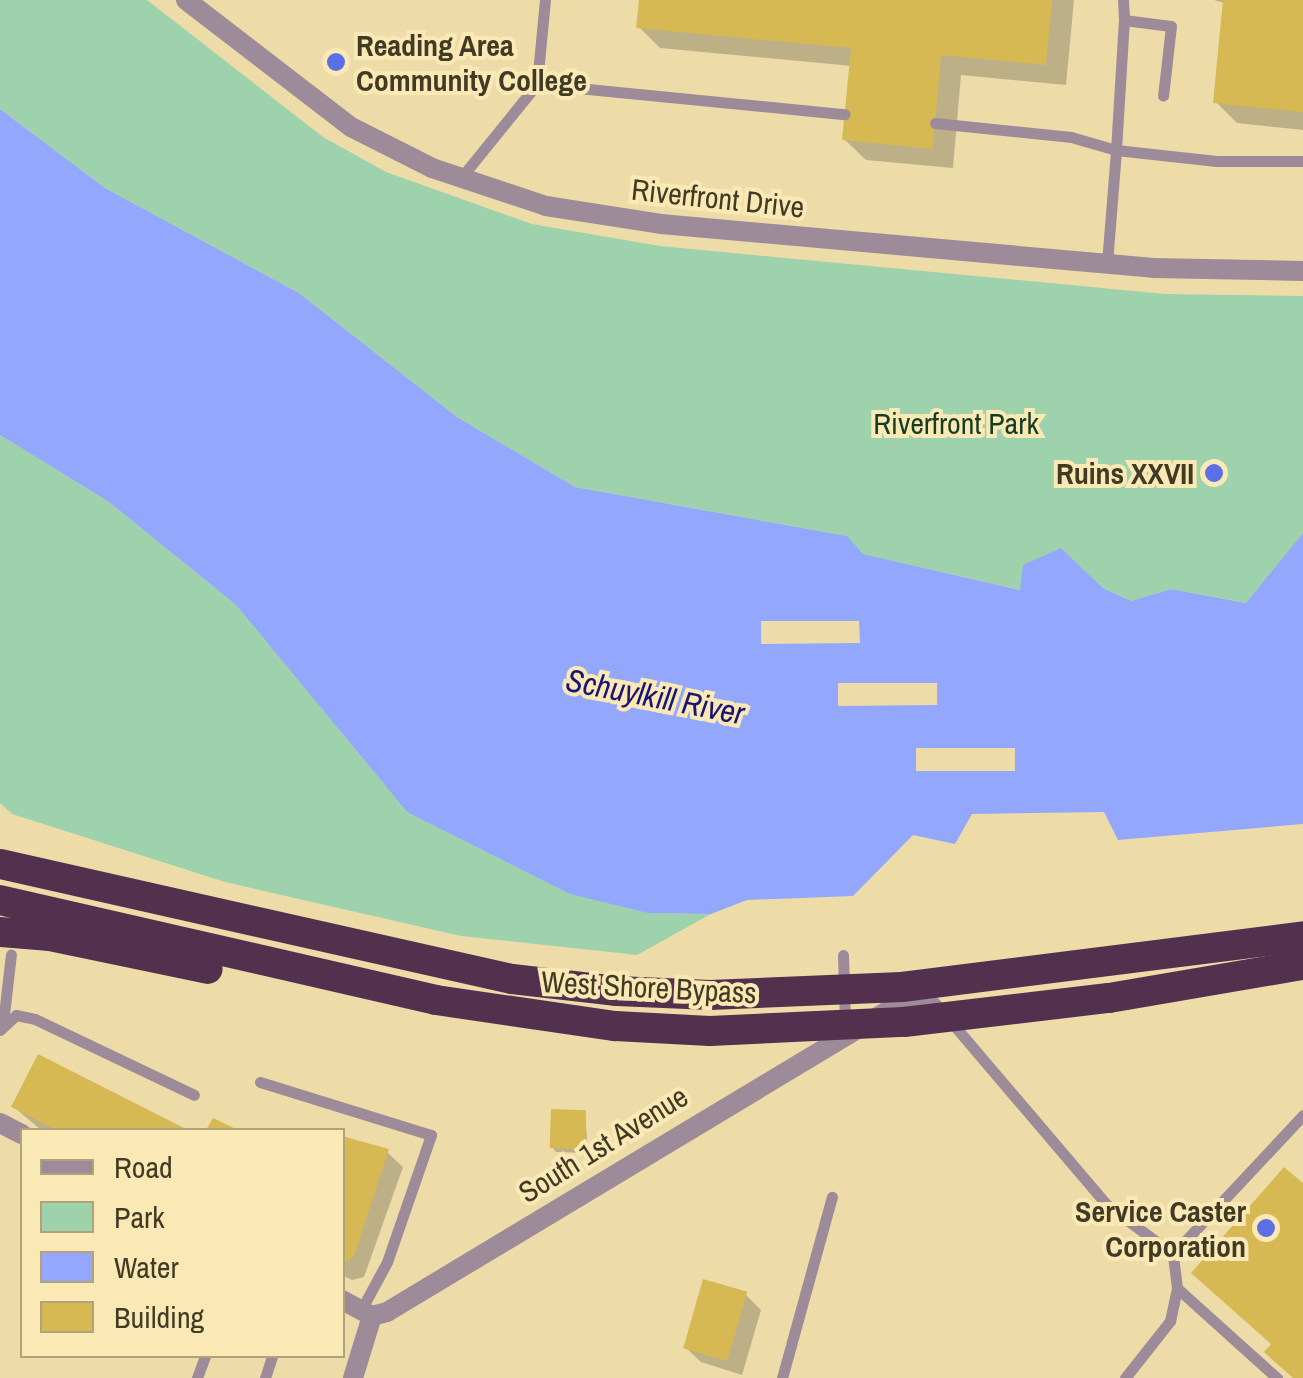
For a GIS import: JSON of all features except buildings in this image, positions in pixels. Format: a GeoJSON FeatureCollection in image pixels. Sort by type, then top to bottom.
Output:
{"type":"FeatureCollection","features":[{"type":"Feature","properties":{"kind":"highway"},"geometry":{"type":"LineString","coordinates":[[0,851],[188,907]]}},
{"type":"Feature","properties":{"kind":"highway","name":"West Shore Bypass"},"geometry":{"type":"LineString","coordinates":[[0,864],[512,978],[616,992],[710,995],[902,987],[1303,936]]}},
{"type":"Feature","properties":{"kind":"highway","name":"West Shore Bypass"},"geometry":{"type":"LineString","coordinates":[[0,900],[436,1000],[614,1026],[710,1031],[904,1022],[1109,998],[1303,965]]}},
{"type":"Feature","properties":{"kind":"highway"},"geometry":{"type":"LineString","coordinates":[[6,943],[50,936],[319,992],[436,1000]]}},
{"type":"Feature","properties":{"kind":"street","name":"Riverfront Drive"},"geometry":{"type":"LineString","coordinates":[[186,0],[324,110],[460,179],[596,216],[1106,264],[1303,272]]}},
{"type":"Feature","properties":{"kind":"street","name":"South 1st Avenue"},"geometry":{"type":"LineString","coordinates":[[359,1308],[894,1006]]}},
{"type":"Feature","properties":{"kind":"street"},"geometry":{"type":"LineString","coordinates":[[352,1378],[359,1308]]}},
{"type":"Feature","properties":{"kind":"lane"},"geometry":{"type":"LineString","coordinates":[[460,179],[536,84],[545,0]]}},
{"type":"Feature","properties":{"kind":"lane"},"geometry":{"type":"LineString","coordinates":[[1106,264],[1124,20],[1122,0]]}},
{"type":"Feature","properties":{"kind":"lane"},"geometry":{"type":"LineString","coordinates":[[1124,20],[1171,26],[1163,96]]}},
{"type":"Feature","properties":{"kind":"lane"},"geometry":{"type":"LineString","coordinates":[[536,84],[845,114]]}},
{"type":"Feature","properties":{"kind":"lane"},"geometry":{"type":"LineString","coordinates":[[935,123],[1071,136],[1116,150],[1216,161],[1303,161]]}},
{"type":"Feature","properties":{"kind":"lane"},"geometry":{"type":"LineString","coordinates":[[2,1027],[6,943]]}},
{"type":"Feature","properties":{"kind":"lane"},"geometry":{"type":"LineString","coordinates":[[842,955],[845,1033]]}},
{"type":"Feature","properties":{"kind":"lane"},"geometry":{"type":"LineString","coordinates":[[894,1006],[935,1003],[1107,1205],[1174,1254]]}},
{"type":"Feature","properties":{"kind":"lane"},"geometry":{"type":"LineString","coordinates":[[2,1027],[16,1015],[35,1019],[194,1096]]}},
{"type":"Feature","properties":{"kind":"lane"},"geometry":{"type":"LineString","coordinates":[[260,1082],[431,1135],[387,1262],[359,1308]]}},
{"type":"Feature","properties":{"kind":"lane"},"geometry":{"type":"LineString","coordinates":[[1125,1378],[1170,1322],[1177,1288],[1174,1254],[1303,1116]]}},
{"type":"Feature","properties":{"kind":"lane"},"geometry":{"type":"LineString","coordinates":[[782,1378],[832,1196]]}},
{"type":"Feature","properties":{"kind":"lane"},"geometry":{"type":"LineString","coordinates":[[1177,1288],[1277,1378]]}},
{"type":"Feature","properties":{"kind":"green space","name":"Riverfront Park"},"geometry":{"type":"Polygon","coordinates":[[[0,0],[147,0],[323,137],[386,172],[532,224],[660,246],[1165,294],[1303,296],[1303,533],[1247,603],[1171,589],[1131,601],[1103,588],[1061,548],[1021,590],[862,554],[847,536],[575,487],[457,417],[299,293],[105,188],[0,109],[0,0]]]}},
{"type":"Feature","properties":{"kind":"green space"},"geometry":{"type":"Polygon","coordinates":[[[0,435],[109,502],[236,605],[407,812],[648,913],[711,914],[637,955],[461,936],[225,882],[12,814],[0,803],[0,435]]]}},
{"type":"Feature","properties":{"kind":"water","name":"Schuylkill River"},"geometry":{"type":"Polygon","coordinates":[[[0,109],[105,188],[299,293],[457,417],[575,487],[847,536],[863,554],[1020,590],[1023,565],[1061,548],[1103,588],[1131,601],[1171,589],[1246,603],[1303,533],[1303,824],[1118,840],[1104,812],[972,814],[955,844],[913,835],[853,896],[747,900],[711,914],[648,913],[570,894],[407,812],[236,605],[109,502],[0,435],[0,109]],[[761,621],[761,644],[860,643],[859,621],[761,621]],[[838,683],[838,706],[937,705],[937,683],[838,683]],[[916,748],[916,771],[1015,771],[1015,748],[916,748]]]}},
{"type":"Feature","properties":{"kind":"place","name":"Reading Area Community College"},"geometry":{"type":"Point","coordinates":[336,62]}},
{"type":"Feature","properties":{"kind":"place","name":"Ruins XXVII"},"geometry":{"type":"Point","coordinates":[1214,473]}},
{"type":"Feature","properties":{"kind":"place","name":"Service Caster Corporation"},"geometry":{"type":"Point","coordinates":[1266,1228]}}]}
